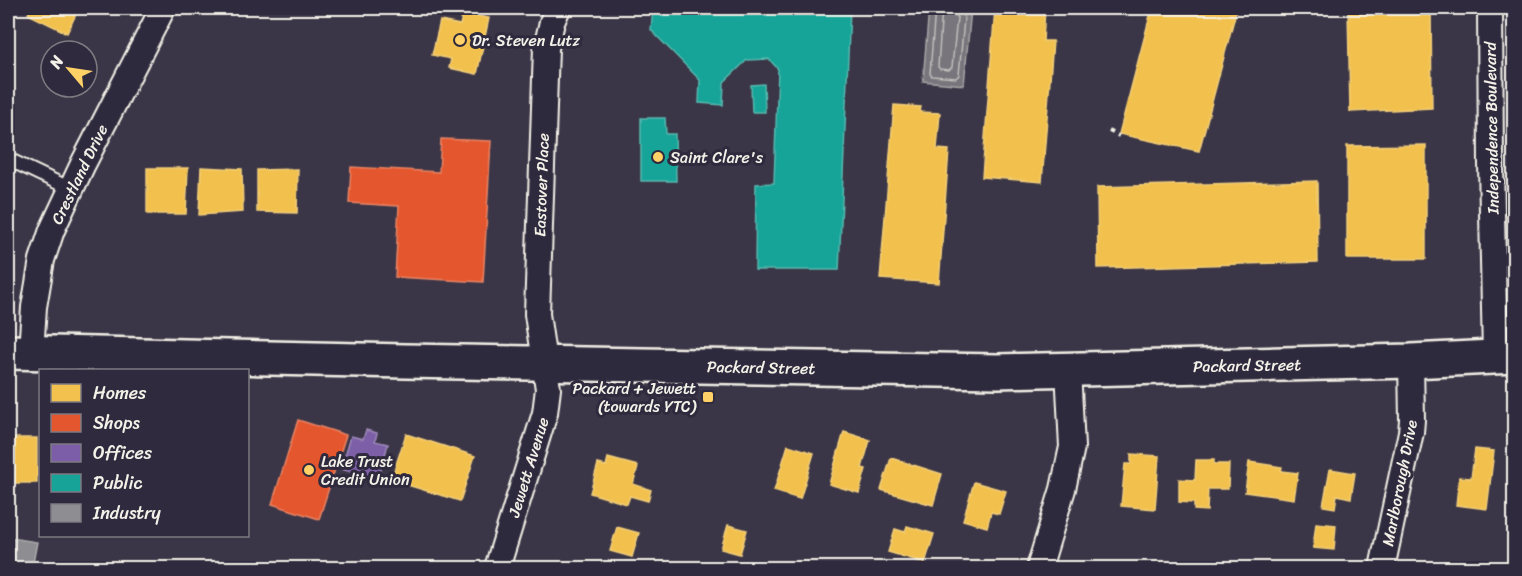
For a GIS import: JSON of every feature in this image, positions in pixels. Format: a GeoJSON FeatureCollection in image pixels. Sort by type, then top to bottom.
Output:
{"type":"FeatureCollection","features":[{"type":"Feature","properties":{"kind":"main road","name":"Packard Street"},"geometry":{"type":"LineString","coordinates":[[19,352],[543,364],[998,371],[1412,361],[1505,356]]}},
{"type":"Feature","properties":{"kind":"street","name":"Crestland Drive"},"geometry":{"type":"LineString","coordinates":[[19,352],[34,307],[42,260],[52,230],[163,8]]}},
{"type":"Feature","properties":{"kind":"street","name":"Eastover Place"},"geometry":{"type":"LineString","coordinates":[[543,364],[537,314],[546,48],[558,8]]}},
{"type":"Feature","properties":{"kind":"street","name":"Independence Boulevard"},"geometry":{"type":"LineString","coordinates":[[1490,8],[1491,165],[1505,356]]}},
{"type":"Feature","properties":{"kind":"street","name":"Marlborough Drive"},"geometry":{"type":"LineString","coordinates":[[1382,568],[1411,432],[1412,361]]}},
{"type":"Feature","properties":{"kind":"street","name":"Jewett Avenue"},"geometry":{"type":"LineString","coordinates":[[496,568],[545,413],[548,389],[543,364]]}},
{"type":"Feature","properties":{"kind":"street"},"geometry":{"type":"LineString","coordinates":[[1039,568],[1063,489],[1072,447],[1068,369]]}},
{"type":"Feature","properties":{"kind":"lane"},"geometry":{"type":"LineString","coordinates":[[8,159],[71,189]]}},
{"type":"Feature","properties":{"kind":"path"},"geometry":{"type":"LineString","coordinates":[[1109,131],[1119,136]]}},
{"type":"Feature","properties":{"kind":"water"},"geometry":{"type":"Polygon","coordinates":[[[929,8],[971,8],[964,85],[923,81],[929,8]]]}},
{"type":"Feature","properties":{"kind":"building: Homes"},"geometry":{"type":"Polygon","coordinates":[[[31,8],[79,8],[67,33],[28,14],[31,8]]]}},
{"type":"Feature","properties":{"kind":"building: Homes"},"geometry":{"type":"Polygon","coordinates":[[[995,8],[1045,8],[1043,41],[1053,41],[1042,182],[982,177],[995,8]]]}},
{"type":"Feature","properties":{"kind":"building: Homes"},"geometry":{"type":"Polygon","coordinates":[[[1152,8],[1237,8],[1199,151],[1119,134],[1152,8]]]}},
{"type":"Feature","properties":{"kind":"building: Homes"},"geometry":{"type":"Polygon","coordinates":[[[1348,8],[1431,8],[1432,108],[1350,112],[1348,8]]]}},
{"type":"Feature","properties":{"kind":"building: Homes","name":"Dr. Steven Lutz"},"geometry":{"type":"Polygon","coordinates":[[[463,13],[489,18],[477,74],[449,68],[451,59],[432,55],[440,21],[460,25],[463,13]]]}},
{"type":"Feature","properties":{"kind":"building: Homes"},"geometry":{"type":"Polygon","coordinates":[[[894,105],[921,107],[920,112],[940,113],[937,149],[949,150],[939,283],[880,279],[894,105]]]}},
{"type":"Feature","properties":{"kind":"building: Homes"},"geometry":{"type":"Polygon","coordinates":[[[1426,145],[1426,259],[1347,259],[1347,146],[1426,145]]]}},
{"type":"Feature","properties":{"kind":"building: Homes"},"geometry":{"type":"Polygon","coordinates":[[[201,167],[242,169],[243,212],[199,215],[201,167]]]}},
{"type":"Feature","properties":{"kind":"building: Homes"},"geometry":{"type":"Polygon","coordinates":[[[147,168],[188,168],[186,214],[147,214],[147,168]]]}},
{"type":"Feature","properties":{"kind":"building: Homes"},"geometry":{"type":"Polygon","coordinates":[[[298,169],[297,213],[257,212],[257,170],[298,169]]]}},
{"type":"Feature","properties":{"kind":"building: Homes"},"geometry":{"type":"Polygon","coordinates":[[[1317,181],[1318,262],[1098,268],[1097,187],[1317,181]]]}},
{"type":"Feature","properties":{"kind":"building: Homes"},"geometry":{"type":"Polygon","coordinates":[[[844,432],[870,440],[862,468],[866,469],[859,493],[829,484],[844,432]]]}},
{"type":"Feature","properties":{"kind":"building: Homes"},"geometry":{"type":"Polygon","coordinates":[[[406,434],[475,456],[460,501],[391,480],[406,434]]]}},
{"type":"Feature","properties":{"kind":"building: Homes"},"geometry":{"type":"Polygon","coordinates":[[[8,438],[37,438],[37,483],[8,483],[8,438]]]}},
{"type":"Feature","properties":{"kind":"building: Homes"},"geometry":{"type":"Polygon","coordinates":[[[788,445],[814,453],[800,499],[774,491],[788,445]]]}},
{"type":"Feature","properties":{"kind":"building: Homes"},"geometry":{"type":"Polygon","coordinates":[[[1475,449],[1494,451],[1487,509],[1456,505],[1459,477],[1471,478],[1475,449]]]}},
{"type":"Feature","properties":{"kind":"building: Homes"},"geometry":{"type":"Polygon","coordinates":[[[1131,454],[1159,456],[1155,509],[1121,506],[1125,464],[1131,464],[1131,454]]]}},
{"type":"Feature","properties":{"kind":"building: Homes"},"geometry":{"type":"Polygon","coordinates":[[[608,458],[638,466],[633,484],[651,490],[648,501],[630,496],[627,504],[590,493],[598,464],[606,466],[608,458]]]}},
{"type":"Feature","properties":{"kind":"building: Homes"},"geometry":{"type":"Polygon","coordinates":[[[891,458],[942,474],[933,505],[881,490],[891,458]]]}},
{"type":"Feature","properties":{"kind":"building: Homes"},"geometry":{"type":"Polygon","coordinates":[[[1196,460],[1214,460],[1214,464],[1229,464],[1228,489],[1208,489],[1207,511],[1194,510],[1194,503],[1179,502],[1179,479],[1195,480],[1196,460]]]}},
{"type":"Feature","properties":{"kind":"building: Homes"},"geometry":{"type":"Polygon","coordinates":[[[1249,462],[1282,467],[1281,471],[1298,473],[1294,499],[1245,492],[1249,462]]]}},
{"type":"Feature","properties":{"kind":"building: Homes"},"geometry":{"type":"Polygon","coordinates":[[[1330,469],[1355,473],[1351,498],[1337,495],[1335,508],[1323,506],[1330,469]]]}},
{"type":"Feature","properties":{"kind":"building: Homes"},"geometry":{"type":"Polygon","coordinates":[[[1514,473],[1514,508],[1510,507],[1514,473]]]}},
{"type":"Feature","properties":{"kind":"building: Homes"},"geometry":{"type":"Polygon","coordinates":[[[974,482],[1006,491],[999,514],[991,512],[987,527],[963,520],[974,482]]]}},
{"type":"Feature","properties":{"kind":"building: Homes"},"geometry":{"type":"Polygon","coordinates":[[[1316,523],[1336,525],[1334,550],[1313,548],[1316,523]]]}},
{"type":"Feature","properties":{"kind":"building: Homes"},"geometry":{"type":"Polygon","coordinates":[[[728,525],[747,530],[740,554],[721,549],[728,525]]]}},
{"type":"Feature","properties":{"kind":"building: Homes"},"geometry":{"type":"Polygon","coordinates":[[[907,526],[934,534],[925,563],[888,552],[895,529],[905,532],[907,526]]]}},
{"type":"Feature","properties":{"kind":"building: Homes"},"geometry":{"type":"Polygon","coordinates":[[[617,527],[639,533],[632,557],[610,551],[617,527]]]}},
{"type":"Feature","properties":{"kind":"building: Shops"},"geometry":{"type":"Polygon","coordinates":[[[441,139],[491,141],[483,282],[395,277],[399,206],[349,203],[351,167],[439,172],[441,139]]]}},
{"type":"Feature","properties":{"kind":"building: Shops","name":"Lake Trust Credit Union"},"geometry":{"type":"Polygon","coordinates":[[[298,420],[346,435],[319,519],[272,504],[298,420]]]}},
{"type":"Feature","properties":{"kind":"building: Offices"},"geometry":{"type":"Polygon","coordinates":[[[366,430],[377,433],[375,441],[388,444],[378,480],[341,469],[351,436],[363,439],[366,430]]]}},
{"type":"Feature","properties":{"kind":"building: Public"},"geometry":{"type":"Polygon","coordinates":[[[654,8],[850,8],[839,270],[755,270],[756,184],[774,183],[778,69],[769,59],[747,60],[724,82],[723,105],[699,103],[700,80],[651,30],[654,8]]]}},
{"type":"Feature","properties":{"kind":"building: Public","name":"Saint Clare's"},"geometry":{"type":"Polygon","coordinates":[[[764,84],[765,112],[752,112],[751,85],[764,84]]]}},
{"type":"Feature","properties":{"kind":"building: Public","name":"Saint Clare's"},"geometry":{"type":"Polygon","coordinates":[[[641,118],[665,118],[666,134],[675,134],[676,181],[641,181],[641,118]]]}},
{"type":"Feature","properties":{"kind":"building: Industry"},"geometry":{"type":"Polygon","coordinates":[[[11,538],[37,542],[32,568],[8,565],[11,538]]]}},
{"type":"Feature","properties":{"kind":"place","name":"Dr. Steven Lutz"},"geometry":{"type":"Point","coordinates":[460,40]}},
{"type":"Feature","properties":{"kind":"place","name":"Saint Clare's"},"geometry":{"type":"Point","coordinates":[658,157]}},
{"type":"Feature","properties":{"kind":"place","name":"Packard + Jewett (towards YTC)"},"geometry":{"type":"Point","coordinates":[708,397]}},
{"type":"Feature","properties":{"kind":"place","name":"Lake Trust Credit Union"},"geometry":{"type":"Point","coordinates":[309,470]}}]}
